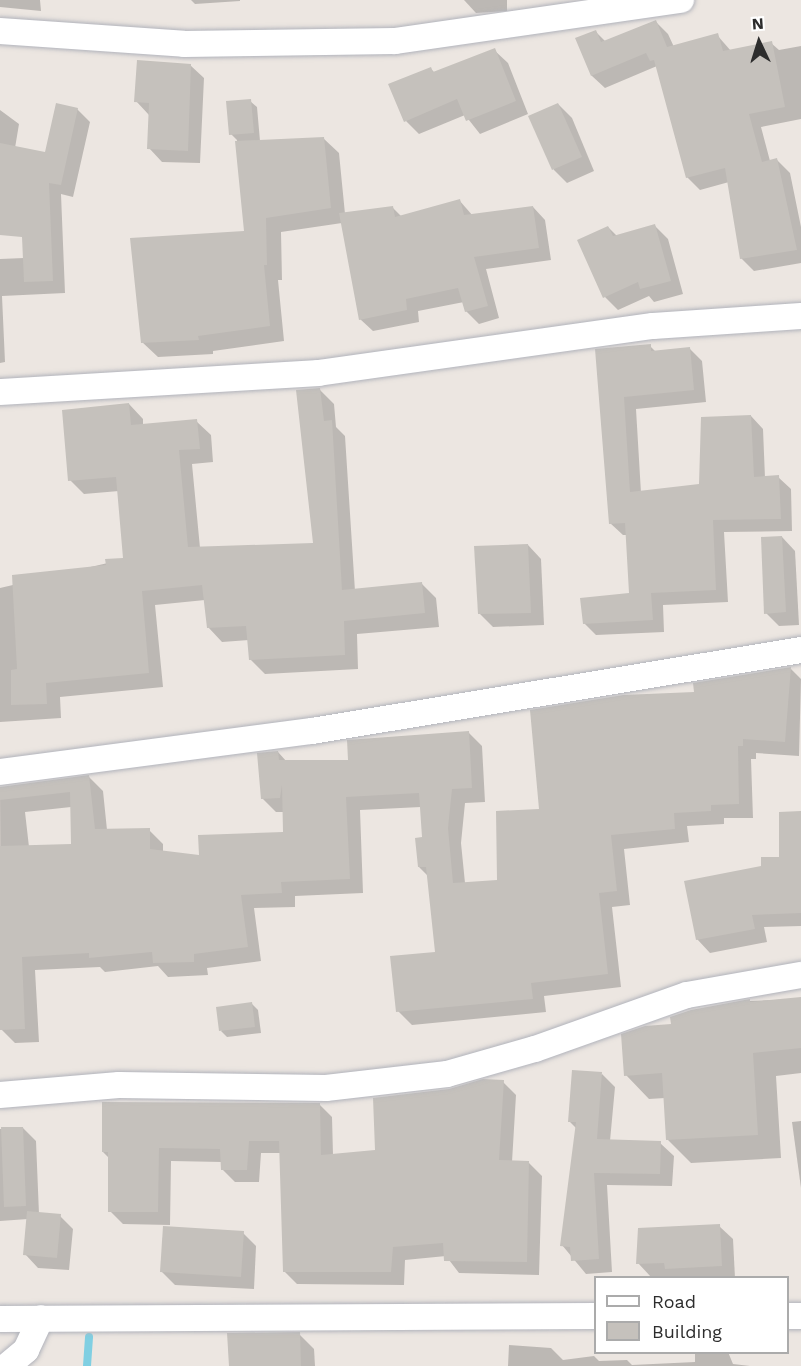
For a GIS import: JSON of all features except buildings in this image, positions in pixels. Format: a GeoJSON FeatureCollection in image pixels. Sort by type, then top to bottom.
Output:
{"type":"FeatureCollection","features":[{"type":"Feature","properties":{"kind":"street"},"geometry":{"type":"LineString","coordinates":[[0,31],[184,44],[395,41],[681,0]]}},
{"type":"Feature","properties":{"kind":"street"},"geometry":{"type":"LineString","coordinates":[[0,392],[318,373],[653,326],[801,316]]}},
{"type":"Feature","properties":{"kind":"street"},"geometry":{"type":"LineString","coordinates":[[0,772],[312,731],[801,650]]}},
{"type":"Feature","properties":{"kind":"street"},"geometry":{"type":"LineString","coordinates":[[0,1095],[119,1085],[326,1088],[447,1074],[535,1049],[687,995],[801,975]]}},
{"type":"Feature","properties":{"kind":"street"},"geometry":{"type":"LineString","coordinates":[[0,1319],[594,1316]]}},
{"type":"Feature","properties":{"kind":"street"},"geometry":{"type":"LineString","coordinates":[[7,1366],[26,1350],[41,1318]]}},
{"type":"Feature","properties":{"kind":"waterway"},"geometry":{"type":"LineString","coordinates":[[87,1366],[89,1337]]}}]}
